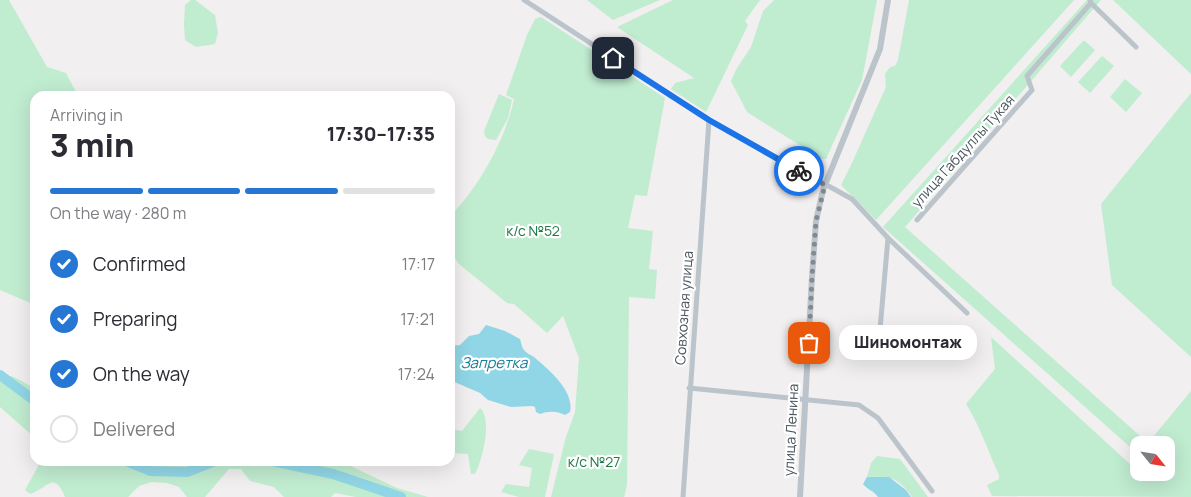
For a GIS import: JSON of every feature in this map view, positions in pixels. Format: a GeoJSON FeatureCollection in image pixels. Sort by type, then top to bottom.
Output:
{"type":"FeatureCollection","features":[{"type":"Feature","properties":{"kind":"street"},"geometry":{"type":"LineString","coordinates":[[524,0],[709,120],[852,199],[888,238],[967,313]]}},
{"type":"Feature","properties":{"kind":"street","name":"улица Ленина"},"geometry":{"type":"LineString","coordinates":[[800,497],[816,221],[825,185],[880,49],[888,0]]}},
{"type":"Feature","properties":{"kind":"street"},"geometry":{"type":"LineString","coordinates":[[1091,2],[1136,47]]}},
{"type":"Feature","properties":{"kind":"street","name":"улица Габдуллы Тукая"},"geometry":{"type":"LineString","coordinates":[[917,220],[1032,90],[1028,76],[1091,2]]}},
{"type":"Feature","properties":{"kind":"street","name":"Совхозная улица"},"geometry":{"type":"LineString","coordinates":[[683,497],[709,120]]}},
{"type":"Feature","properties":{"kind":"street"},"geometry":{"type":"LineString","coordinates":[[878,352],[888,238]]}},
{"type":"Feature","properties":{"kind":"street"},"geometry":{"type":"LineString","coordinates":[[690,388],[859,405],[878,418],[932,491]]}},
{"type":"Feature","properties":{"kind":"green space"},"geometry":{"type":"Polygon","coordinates":[[[0,0],[9,0],[47,67],[66,73],[75,91],[30,91],[30,303],[0,290],[0,0]]]}},
{"type":"Feature","properties":{"kind":"green space"},"geometry":{"type":"Polygon","coordinates":[[[191,0],[195,0],[215,15],[218,33],[215,44],[196,47],[185,40],[185,5],[191,0]]]}},
{"type":"Feature","properties":{"kind":"green space"},"geometry":{"type":"Polygon","coordinates":[[[587,0],[660,0],[613,20],[587,0]]]}},
{"type":"Feature","properties":{"kind":"green space"},"geometry":{"type":"Polygon","coordinates":[[[673,0],[760,0],[745,21],[748,25],[706,112],[671,89],[675,83],[694,78],[617,27],[673,0]]]}},
{"type":"Feature","properties":{"kind":"green space"},"geometry":{"type":"Polygon","coordinates":[[[774,0],[877,0],[862,80],[826,159],[822,159],[747,112],[731,81],[751,47],[763,11],[774,0]]]}},
{"type":"Feature","properties":{"kind":"green space"},"geometry":{"type":"Polygon","coordinates":[[[909,0],[1074,0],[876,220],[841,185],[886,87],[885,74],[890,67],[895,66],[898,60],[909,0]]]}},
{"type":"Feature","properties":{"kind":"green space"},"geometry":{"type":"Polygon","coordinates":[[[1087,0],[1101,0],[905,227],[1140,436],[1130,436],[1130,447],[883,227],[1087,0]]]}},
{"type":"Feature","properties":{"kind":"green space"},"geometry":{"type":"Polygon","coordinates":[[[1113,0],[1191,0],[1191,74],[1113,0]]]}},
{"type":"Feature","properties":{"kind":"green space","name":"к/с №52"},"geometry":{"type":"Polygon","coordinates":[[[541,17],[665,98],[647,196],[635,195],[628,228],[653,231],[649,269],[657,270],[655,299],[629,297],[627,485],[624,497],[551,497],[566,437],[575,412],[579,358],[563,316],[547,333],[514,304],[507,303],[459,264],[455,258],[455,211],[481,177],[505,130],[514,99],[506,95],[527,35],[535,19],[541,17]]]}},
{"type":"Feature","properties":{"kind":"green space"},"geometry":{"type":"Polygon","coordinates":[[[1083,41],[1095,50],[1071,77],[1060,66],[1083,41]]]}},
{"type":"Feature","properties":{"kind":"green space"},"geometry":{"type":"Polygon","coordinates":[[[1102,56],[1114,66],[1090,93],[1078,82],[1102,56]]]}},
{"type":"Feature","properties":{"kind":"green space"},"geometry":{"type":"Polygon","coordinates":[[[1125,79],[1142,93],[1126,112],[1110,97],[1125,79]]]}},
{"type":"Feature","properties":{"kind":"green space"},"geometry":{"type":"Polygon","coordinates":[[[1191,93],[1191,357],[1112,285],[1101,204],[1191,93]]]}},
{"type":"Feature","properties":{"kind":"green space"},"geometry":{"type":"Polygon","coordinates":[[[499,94],[512,100],[508,118],[496,140],[488,139],[484,131],[499,94]]]}},
{"type":"Feature","properties":{"kind":"green space"},"geometry":{"type":"Polygon","coordinates":[[[991,337],[1130,464],[1130,481],[1175,481],[1175,436],[1154,436],[1191,391],[1191,497],[992,496],[987,485],[999,479],[999,475],[980,430],[966,404],[995,369],[991,337]]]}},
{"type":"Feature","properties":{"kind":"green space"},"geometry":{"type":"Polygon","coordinates":[[[11,376],[30,386],[30,434],[0,407],[0,381],[11,376]]]}},
{"type":"Feature","properties":{"kind":"green space"},"geometry":{"type":"Polygon","coordinates":[[[480,408],[484,413],[486,430],[483,450],[475,474],[471,474],[468,454],[455,453],[455,430],[462,431],[480,408]]]}},
{"type":"Feature","properties":{"kind":"green space"},"geometry":{"type":"Polygon","coordinates":[[[529,449],[554,454],[545,497],[519,497],[501,492],[506,484],[529,487],[532,468],[519,465],[529,449]]]}},
{"type":"Feature","properties":{"kind":"green space"},"geometry":{"type":"Polygon","coordinates":[[[877,456],[900,459],[928,497],[912,497],[903,485],[893,479],[867,477],[871,463],[877,456]]]}},
{"type":"Feature","properties":{"kind":"green space"},"geometry":{"type":"Polygon","coordinates":[[[38,466],[351,466],[397,488],[428,497],[356,497],[335,493],[331,497],[284,497],[274,487],[250,481],[241,469],[229,469],[205,497],[187,497],[179,487],[167,483],[151,482],[139,486],[128,497],[65,497],[61,489],[54,482],[30,494],[25,490],[38,466]]]}},
{"type":"Feature","properties":{"kind":"water","name":"Запретка"},"geometry":{"type":"Polygon","coordinates":[[[486,325],[505,331],[520,339],[525,351],[559,381],[568,396],[570,412],[565,415],[552,412],[540,414],[532,406],[511,407],[488,400],[480,393],[455,382],[455,346],[460,345],[469,336],[479,334],[486,325]]]}},
{"type":"Feature","properties":{"kind":"water"},"geometry":{"type":"Polygon","coordinates":[[[867,477],[889,477],[906,490],[911,497],[878,497],[863,484],[867,477]]]}},
{"type":"Feature","properties":{"kind":"waterway"},"geometry":{"type":"LineString","coordinates":[[0,375],[30,397]]}},
{"type":"Feature","properties":{"kind":"waterway"},"geometry":{"type":"LineString","coordinates":[[138,466],[151,471],[187,472],[202,466]]}},
{"type":"Feature","properties":{"kind":"waterway"},"geometry":{"type":"LineString","coordinates":[[295,466],[333,474],[401,497]]}},
{"type":"Feature","properties":{"kind":"way so far"},"geometry":{"type":"LineString","coordinates":[[799,171],[825,185],[816,221],[809,343]]}},
{"type":"Feature","properties":{"kind":"place","name":"Шиномонтаж"},"geometry":{"type":"Point","coordinates":[809,343]}},
{"type":"Feature","properties":{"kind":"route"},"geometry":{"type":"LineString","coordinates":[[613,58],[709,120],[799,171]]}},
{"type":"Feature","properties":{"kind":"park label","name":"к/с №27"},"geometry":{"type":"Point","coordinates":[594,462]}}]}
